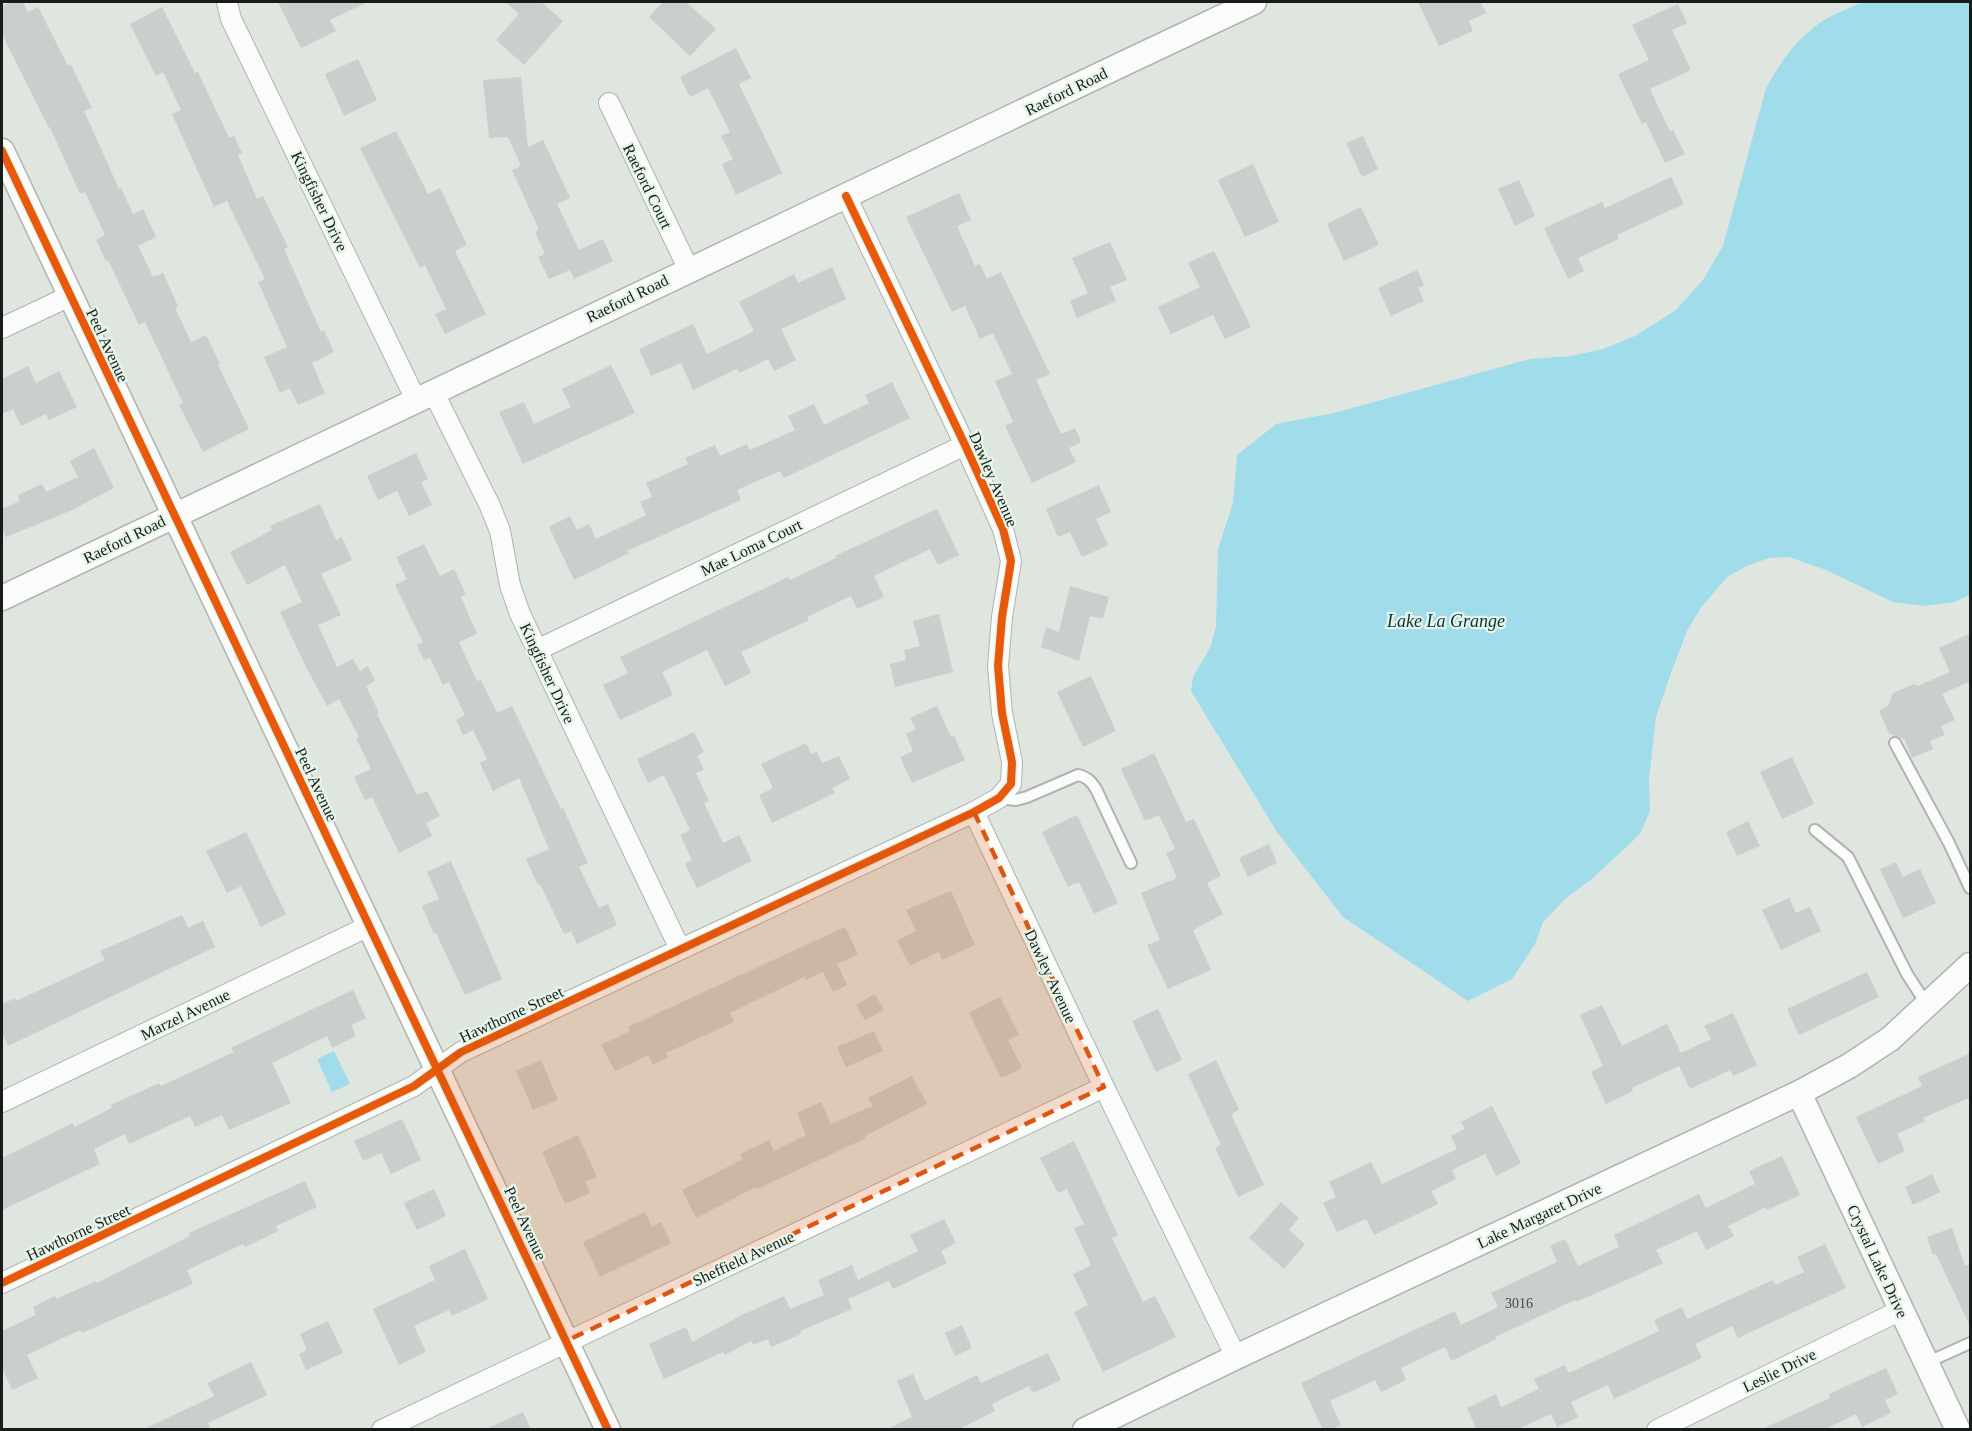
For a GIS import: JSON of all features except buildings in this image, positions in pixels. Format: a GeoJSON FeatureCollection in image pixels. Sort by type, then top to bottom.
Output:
{"type":"FeatureCollection","features":[{"type":"Feature","properties":{"kind":"street","name":"Kingfisher Drive"},"geometry":{"type":"LineString","coordinates":[[227,2],[231,19],[425,395],[490,506],[500,531],[510,585],[520,614],[680,949]]}},
{"type":"Feature","properties":{"kind":"street","name":"Raeford Road"},"geometry":{"type":"LineString","coordinates":[[2,598],[688,268],[846,196],[1254,2]]}},
{"type":"Feature","properties":{"kind":"street","name":"Raeford Court"},"geometry":{"type":"LineString","coordinates":[[609,103],[688,268]]}},
{"type":"Feature","properties":{"kind":"street","name":"Peel Avenue"},"geometry":{"type":"LineString","coordinates":[[2,151],[608,1430]]}},
{"type":"Feature","properties":{"kind":"street","name":"Dawley Avenue"},"geometry":{"type":"LineString","coordinates":[[846,196],[1003,529],[1011,561],[1002,617],[998,666],[1002,713],[1012,762],[1012,773],[1011,784],[999,798]]}},
{"type":"Feature","properties":{"kind":"street"},"geometry":{"type":"LineString","coordinates":[[2,328],[70,296]]}},
{"type":"Feature","properties":{"kind":"street","name":"Mae Loma Court"},"geometry":{"type":"LineString","coordinates":[[537,650],[965,445]]}},
{"type":"Feature","properties":{"kind":"street"},"geometry":{"type":"LineString","coordinates":[[974,812],[999,798]]}},
{"type":"Feature","properties":{"kind":"street","name":"Dawley Avenue"},"geometry":{"type":"LineString","coordinates":[[974,812],[1104,1087],[1236,1357]]}},
{"type":"Feature","properties":{"kind":"street","name":"Hawthorne Street"},"geometry":{"type":"LineString","coordinates":[[2,1283],[414,1086],[461,1052],[974,812]]}},
{"type":"Feature","properties":{"kind":"street","name":"Marzel Avenue"},"geometry":{"type":"LineString","coordinates":[[2,1102],[369,926]]}},
{"type":"Feature","properties":{"kind":"street","name":"Lake Margaret Drive"},"geometry":{"type":"LineString","coordinates":[[1086,1430],[1236,1357],[1799,1093],[1849,1066],[1890,1039],[1971,965]]}},
{"type":"Feature","properties":{"kind":"street","name":"Sheffield Avenue"},"geometry":{"type":"LineString","coordinates":[[382,1430],[1104,1087]]}},
{"type":"Feature","properties":{"kind":"street","name":"Crystal Lake Drive"},"geometry":{"type":"LineString","coordinates":[[1799,1093],[1958,1430]]}},
{"type":"Feature","properties":{"kind":"street","name":"Leslie Drive"},"geometry":{"type":"LineString","coordinates":[[1658,1430],[1901,1310]]}},
{"type":"Feature","properties":{"kind":"lane"},"geometry":{"type":"LineString","coordinates":[[1895,743],[1971,888]]}},
{"type":"Feature","properties":{"kind":"lane"},"geometry":{"type":"LineString","coordinates":[[999,798],[1016,800],[1078,775],[1086,777],[1096,789],[1131,863]]}},
{"type":"Feature","properties":{"kind":"lane"},"geometry":{"type":"LineString","coordinates":[[1815,830],[1848,857],[1907,974],[1927,1005]]}},
{"type":"Feature","properties":{"kind":"lane"},"geometry":{"type":"LineString","coordinates":[[1926,1363],[1971,1343]]}},
{"type":"Feature","properties":{"kind":"highlighted area"},"geometry":{"type":"Polygon","coordinates":[[[974,812],[1104,1087],[566,1341],[438,1069],[461,1052],[974,812]]]}},
{"type":"Feature","properties":{"kind":"water","name":"Lake La Grange"},"geometry":{"type":"Polygon","coordinates":[[[1863,2],[1970,2],[1970,595],[1954,602],[1924,606],[1893,602],[1826,570],[1789,557],[1769,558],[1727,577],[1700,609],[1687,631],[1656,717],[1649,779],[1650,811],[1640,834],[1593,878],[1565,899],[1543,922],[1535,944],[1512,979],[1468,1001],[1343,917],[1277,832],[1191,691],[1193,677],[1210,648],[1216,627],[1218,549],[1233,503],[1237,455],[1276,424],[1334,413],[1530,359],[1571,356],[1603,349],[1635,336],[1676,310],[1703,280],[1723,246],[1766,88],[1771,78],[1790,51],[1806,34],[1829,17],[1863,2]]]}},
{"type":"Feature","properties":{"kind":"water"},"geometry":{"type":"Polygon","coordinates":[[[334,1051],[350,1084],[332,1092],[317,1059],[334,1051]]]}},
{"type":"Feature","properties":{"kind":"cycle path"},"geometry":{"type":"LineString","coordinates":[[2,151],[608,1430]]}},
{"type":"Feature","properties":{"kind":"cycle path"},"geometry":{"type":"LineString","coordinates":[[2,1283],[414,1086],[461,1052],[974,812],[999,798],[1011,784],[1012,762],[1002,713],[998,666],[1002,617],[1011,561],[1003,529],[846,196]]}}]}
